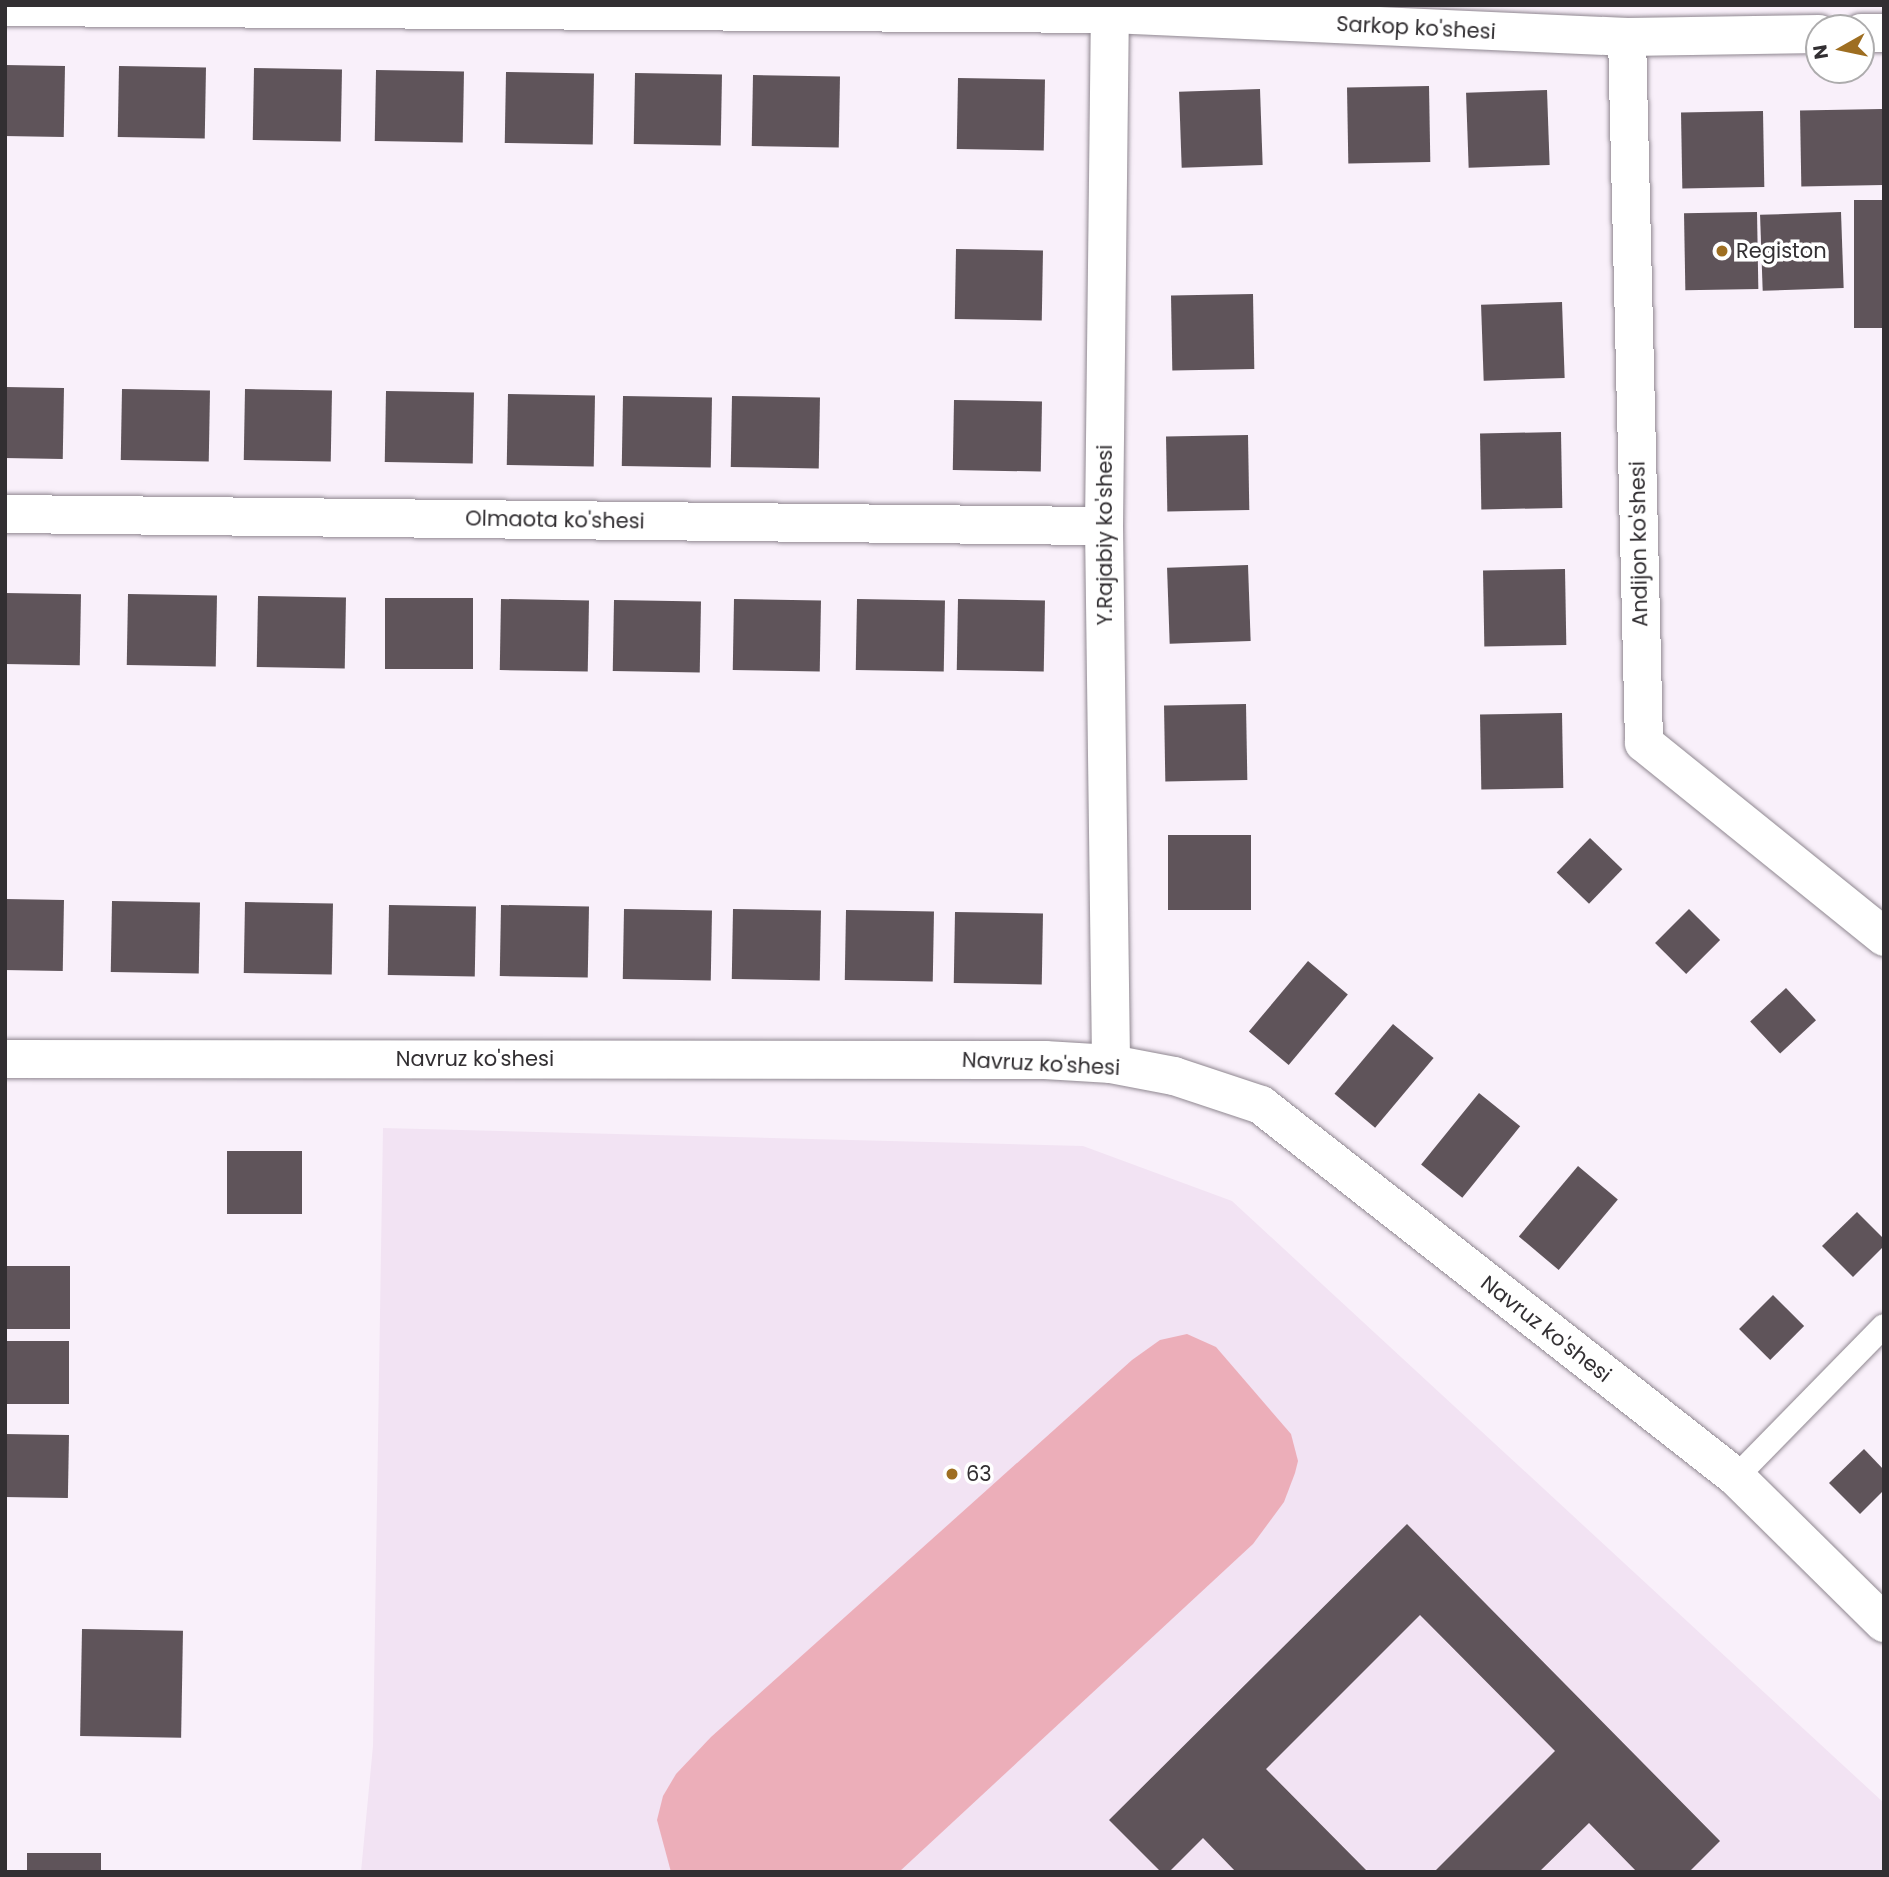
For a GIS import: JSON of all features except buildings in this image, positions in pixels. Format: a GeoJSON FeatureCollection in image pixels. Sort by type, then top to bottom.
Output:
{"type":"FeatureCollection","features":[{"type":"Feature","properties":{"kind":"street","name":"Sarkop ko'shesi"},"geometry":{"type":"LineString","coordinates":[[5,7],[1111,10],[1627,37],[1805,34]]}},
{"type":"Feature","properties":{"kind":"street","name":"Y.Rajabiy ko'shesi"},"geometry":{"type":"LineString","coordinates":[[1111,10],[1104,526],[1111,1064]]}},
{"type":"Feature","properties":{"kind":"street","name":"Andijon ko'shesi"},"geometry":{"type":"LineString","coordinates":[[1627,37],[1644,743],[1884,937]]}},
{"type":"Feature","properties":{"kind":"street","name":"Olmaota ko'shesi"},"geometry":{"type":"LineString","coordinates":[[5,514],[1104,526]]}},
{"type":"Feature","properties":{"kind":"street","name":"Navruz ko'shesi"},"geometry":{"type":"LineString","coordinates":[[5,1059],[1045,1060],[1111,1064],[1174,1076],[1261,1105],[1736,1477],[1884,1623]]}},
{"type":"Feature","properties":{"kind":"lane"},"geometry":{"type":"LineString","coordinates":[[1736,1477],[1884,1326]]}},
{"type":"Feature","properties":{"kind":"shaded area","name":"63"},"geometry":{"type":"Polygon","coordinates":[[[383,1128],[1083,1146],[1232,1201],[1884,1803],[1884,1872],[361,1872],[373,1746],[383,1128]]]}},
{"type":"Feature","properties":{"kind":"shaded area"},"geometry":{"type":"Polygon","coordinates":[[[1187,1334],[1216,1347],[1291,1434],[1298,1461],[1295,1473],[1284,1502],[1253,1544],[899,1872],[671,1872],[657,1820],[663,1796],[676,1774],[711,1737],[1132,1360],[1160,1340],[1187,1334]]]}},
{"type":"Feature","properties":{"kind":"place","name":"Registon"},"geometry":{"type":"Point","coordinates":[1722,251]}},
{"type":"Feature","properties":{"kind":"place","name":"63"},"geometry":{"type":"Point","coordinates":[952,1474]}}]}
